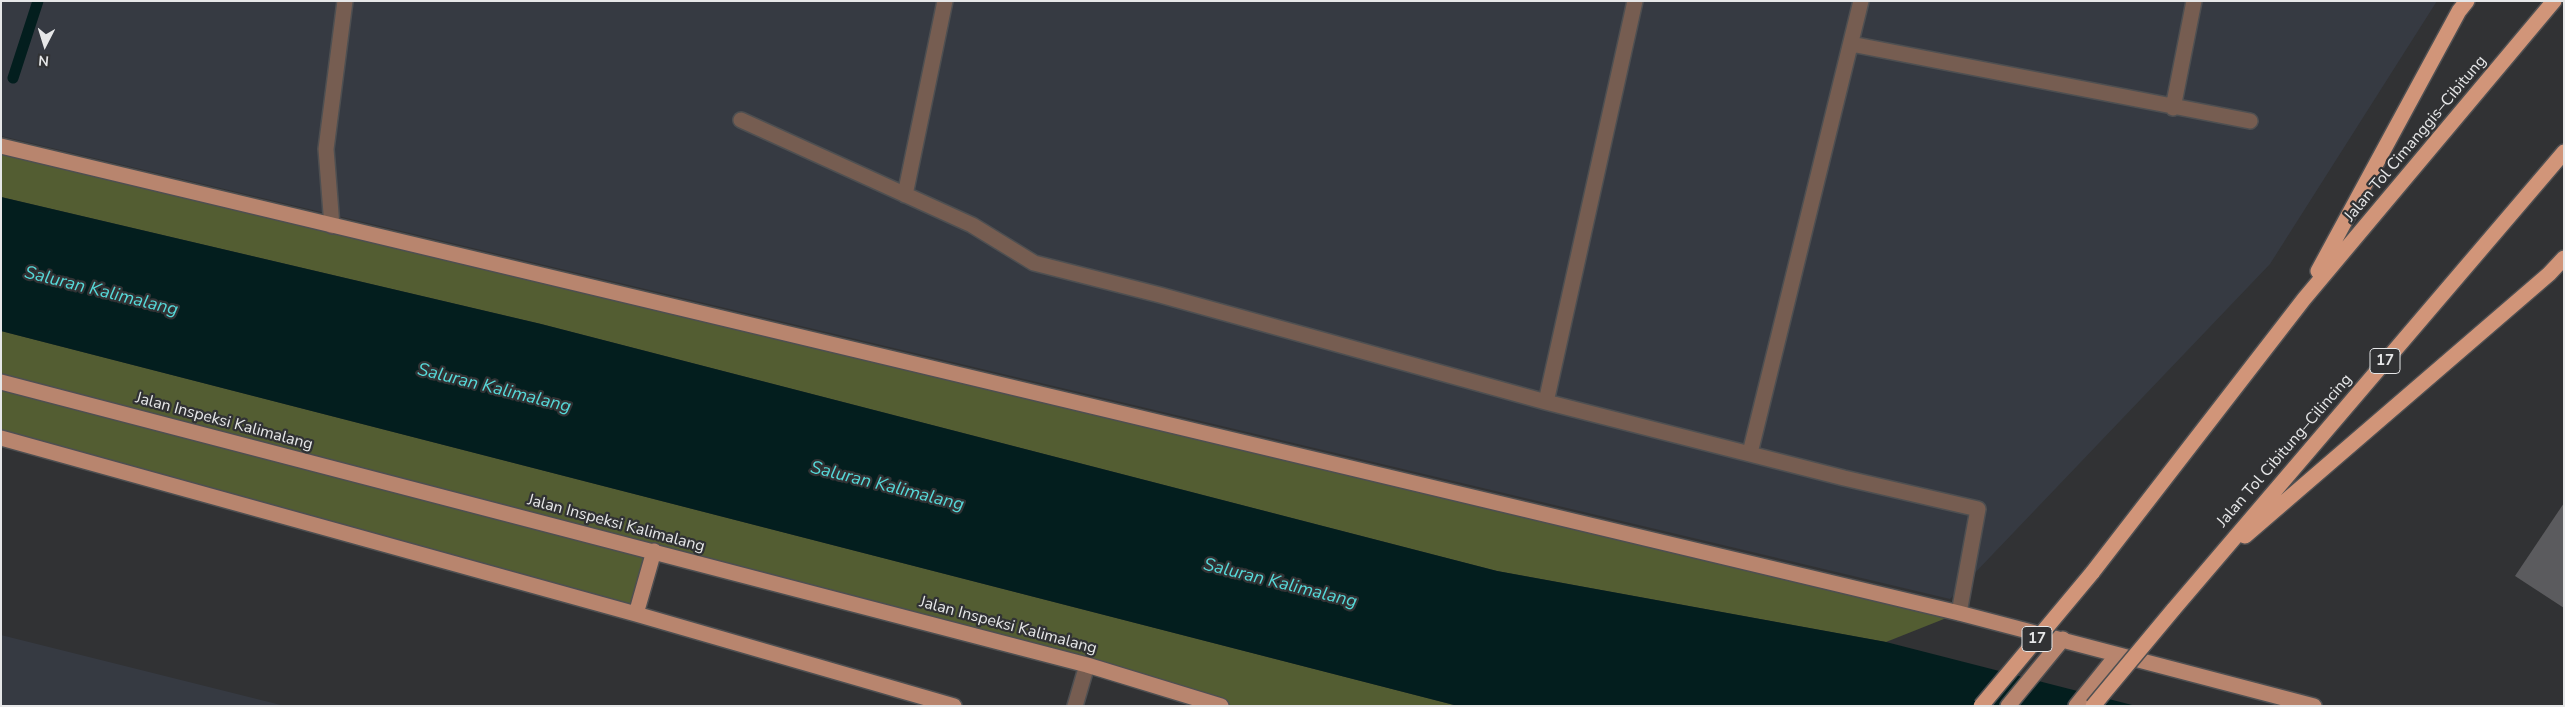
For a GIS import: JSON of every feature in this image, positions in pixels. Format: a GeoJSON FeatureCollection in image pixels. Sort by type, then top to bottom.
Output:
{"type":"FeatureCollection","features":[{"type":"Feature","properties":{"kind":"highway"},"geometry":{"type":"LineString","coordinates":[[2304,299],[2459,11],[2467,1]]}},
{"type":"Feature","properties":{"kind":"highway","name":"Jalan Tol Cimanggis–Cibitung"},"geometry":{"type":"LineString","coordinates":[[2304,299],[2554,1]]}},
{"type":"Feature","properties":{"kind":"highway","name":"Jalan Tol Cibitung–Cilincing"},"geometry":{"type":"LineString","coordinates":[[2093,706],[2207,569],[2564,152]]}},
{"type":"Feature","properties":{"kind":"highway"},"geometry":{"type":"LineString","coordinates":[[2207,569],[2542,280],[2564,258]]}},
{"type":"Feature","properties":{"kind":"highway","name":"17"},"geometry":{"type":"LineString","coordinates":[[1981,706],[2092,573],[2304,299]]}},
{"type":"Feature","properties":{"kind":"main road"},"geometry":{"type":"LineString","coordinates":[[1,146],[1959,613],[2314,706]]}},
{"type":"Feature","properties":{"kind":"main road","name":"Jalan Inspeksi Kalimalang"},"geometry":{"type":"LineString","coordinates":[[1,382],[1087,665],[1221,706]]}},
{"type":"Feature","properties":{"kind":"main road"},"geometry":{"type":"LineString","coordinates":[[1,438],[636,614],[954,706]]}},
{"type":"Feature","properties":{"kind":"main road"},"geometry":{"type":"LineString","coordinates":[[636,614],[654,551]]}},
{"type":"Feature","properties":{"kind":"main road"},"geometry":{"type":"LineString","coordinates":[[2008,706],[2063,640]]}},
{"type":"Feature","properties":{"kind":"main road"},"geometry":{"type":"LineString","coordinates":[[2076,706],[2117,654]]}},
{"type":"Feature","properties":{"kind":"lane"},"geometry":{"type":"LineString","coordinates":[[332,226],[326,149],[345,1]]}},
{"type":"Feature","properties":{"kind":"lane"},"geometry":{"type":"LineString","coordinates":[[905,195],[945,1]]}},
{"type":"Feature","properties":{"kind":"lane"},"geometry":{"type":"LineString","coordinates":[[1546,402],[1635,1]]}},
{"type":"Feature","properties":{"kind":"lane"},"geometry":{"type":"LineString","coordinates":[[1750,453],[1861,1]]}},
{"type":"Feature","properties":{"kind":"lane"},"geometry":{"type":"LineString","coordinates":[[2173,108],[2194,1]]}},
{"type":"Feature","properties":{"kind":"lane"},"geometry":{"type":"LineString","coordinates":[[1851,44],[2173,108],[2250,121]]}},
{"type":"Feature","properties":{"kind":"lane"},"geometry":{"type":"LineString","coordinates":[[741,120],[972,225],[1034,263],[1160,295],[1546,402],[1978,509],[1959,613]]}},
{"type":"Feature","properties":{"kind":"lane"},"geometry":{"type":"LineString","coordinates":[[1075,706],[1087,665]]}},
{"type":"Feature","properties":{"kind":"shaded area"},"geometry":{"type":"Polygon","coordinates":[[[1,1],[2437,1],[2270,264],[1950,599],[1,136],[1,1]]]}},
{"type":"Feature","properties":{"kind":"shaded area"},"geometry":{"type":"Polygon","coordinates":[[[1,635],[285,706],[1,706],[1,635]]]}},
{"type":"Feature","properties":{"kind":"green space"},"geometry":{"type":"Polygon","coordinates":[[[1,146],[1959,613],[1886,642],[1497,571],[541,324],[1,197],[1,146]]]}},
{"type":"Feature","properties":{"kind":"green space"},"geometry":{"type":"Polygon","coordinates":[[[1,331],[1458,706],[1221,706],[654,551],[636,614],[1,438],[1,331]]]}},
{"type":"Feature","properties":{"kind":"water","name":"Saluran Kalimalang"},"geometry":{"type":"Polygon","coordinates":[[[1,197],[541,324],[1497,571],[1886,642],[2136,706],[1458,706],[1,331],[1,197]]]}},
{"type":"Feature","properties":{"kind":"building"},"geometry":{"type":"Polygon","coordinates":[[[2564,503],[2564,608],[2515,576],[2564,503]]]}},
{"type":"Feature","properties":{"kind":"waterway"},"geometry":{"type":"LineString","coordinates":[[13,78],[38,1]]}}]}
